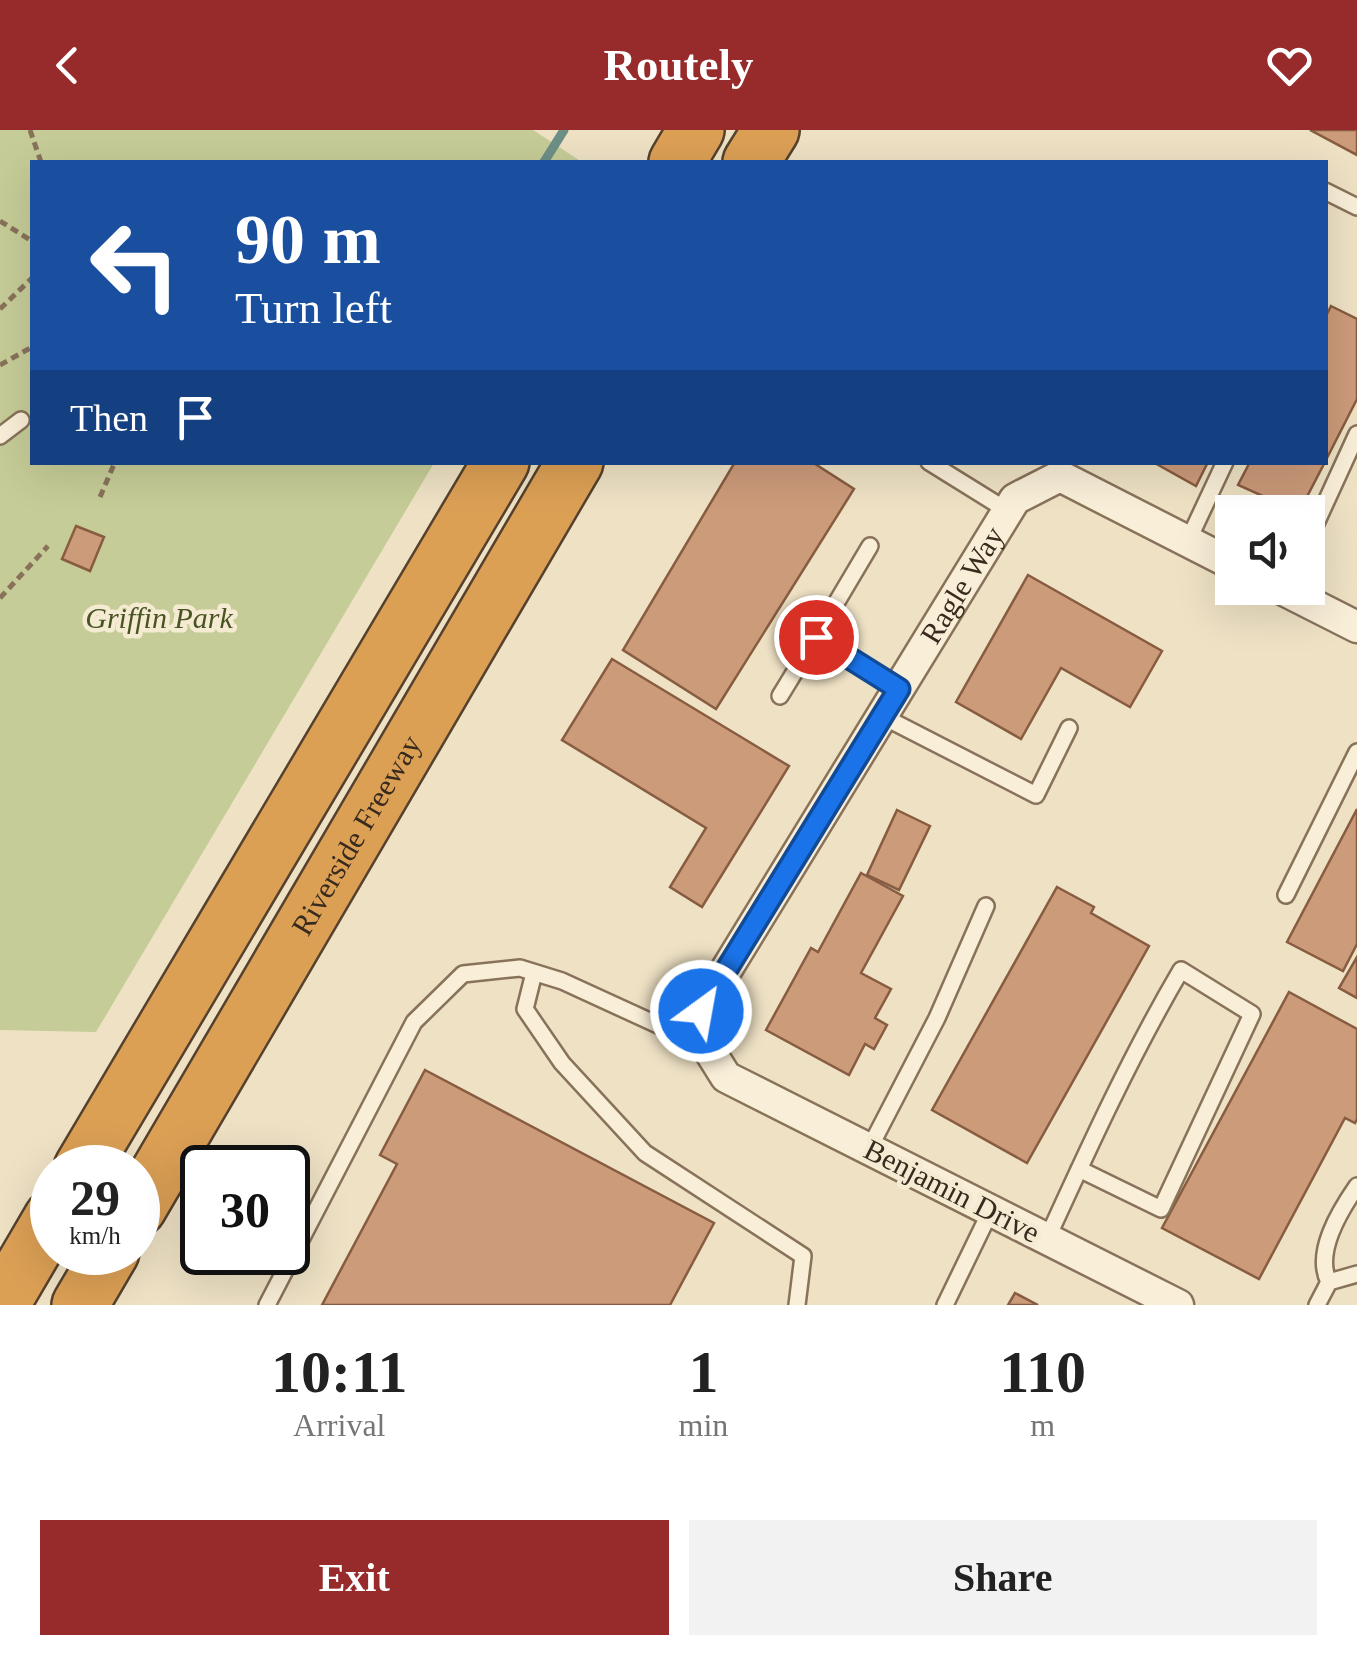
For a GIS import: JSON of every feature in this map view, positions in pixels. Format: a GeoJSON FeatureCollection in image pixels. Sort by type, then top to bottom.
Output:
{"type":"FeatureCollection","features":[{"type":"Feature","properties":{"kind":"highway"},"geometry":{"type":"LineString","coordinates":[[678,160],[696,130]]}},
{"type":"Feature","properties":{"kind":"highway"},"geometry":{"type":"LineString","coordinates":[[753,160],[770,130]]}},
{"type":"Feature","properties":{"kind":"highway","name":"Riverside Freeway"},"geometry":{"type":"LineString","coordinates":[[96,1145],[500,465]]}},
{"type":"Feature","properties":{"kind":"highway","name":"Riverside Freeway"},"geometry":{"type":"LineString","coordinates":[[160,1170],[573,465]]}},
{"type":"Feature","properties":{"kind":"highway"},"geometry":{"type":"LineString","coordinates":[[1,1305],[30,1256]]}},
{"type":"Feature","properties":{"kind":"highway"},"geometry":{"type":"LineString","coordinates":[[80,1305],[98,1275]]}},
{"type":"Feature","properties":{"kind":"street","name":"Ragle Way"},"geometry":{"type":"LineString","coordinates":[[706,1046],[701,1011],[1014,500],[1061,469]]}},
{"type":"Feature","properties":{"kind":"street"},"geometry":{"type":"LineString","coordinates":[[1061,469],[1215,555]]}},
{"type":"Feature","properties":{"kind":"street"},"geometry":{"type":"LineString","coordinates":[[1315,605],[1357,627]]}},
{"type":"Feature","properties":{"kind":"street","name":"Benjamin Drive"},"geometry":{"type":"LineString","coordinates":[[706,1046],[726,1077],[1178,1305]]}},
{"type":"Feature","properties":{"kind":"lane"},"geometry":{"type":"LineString","coordinates":[[1328,192],[1357,206]]}},
{"type":"Feature","properties":{"kind":"lane"},"geometry":{"type":"LineString","coordinates":[[0,436],[22,420]]}},
{"type":"Feature","properties":{"kind":"lane"},"geometry":{"type":"LineString","coordinates":[[1325,505],[1357,434]]}},
{"type":"Feature","properties":{"kind":"lane"},"geometry":{"type":"LineString","coordinates":[[935,465],[1008,511]]}},
{"type":"Feature","properties":{"kind":"lane"},"geometry":{"type":"LineString","coordinates":[[1188,541],[1224,465]]}},
{"type":"Feature","properties":{"kind":"lane"},"geometry":{"type":"LineString","coordinates":[[780,696],[870,546]]}},
{"type":"Feature","properties":{"kind":"lane"},"geometry":{"type":"LineString","coordinates":[[816,637],[899,689]]}},
{"type":"Feature","properties":{"kind":"lane"},"geometry":{"type":"LineString","coordinates":[[882,716],[1036,795],[1068,728]]}},
{"type":"Feature","properties":{"kind":"lane"},"geometry":{"type":"LineString","coordinates":[[1286,895],[1357,752]]}},
{"type":"Feature","properties":{"kind":"lane"},"geometry":{"type":"LineString","coordinates":[[869,1148],[936,1018],[986,906]]}},
{"type":"Feature","properties":{"kind":"lane"},"geometry":{"type":"LineString","coordinates":[[267,1305],[414,1022],[463,974],[520,968],[534,972],[706,1046]]}},
{"type":"Feature","properties":{"kind":"lane"},"geometry":{"type":"LineString","coordinates":[[1047,1239],[1079,1169],[1133,1052],[1181,970],[1252,1014],[1161,1209],[1079,1169]]}},
{"type":"Feature","properties":{"kind":"lane"},"geometry":{"type":"LineString","coordinates":[[534,972],[524,1010],[562,1062],[645,1153],[804,1256],[797,1305]]}},
{"type":"Feature","properties":{"kind":"lane"},"geometry":{"type":"LineString","coordinates":[[1330,1282],[1322,1268],[1322,1254],[1357,1186]]}},
{"type":"Feature","properties":{"kind":"lane"},"geometry":{"type":"LineString","coordinates":[[945,1305],[991,1210]]}},
{"type":"Feature","properties":{"kind":"lane"},"geometry":{"type":"LineString","coordinates":[[1318,1305],[1330,1282],[1357,1274]]}},
{"type":"Feature","properties":{"kind":"path"},"geometry":{"type":"LineString","coordinates":[[30,130],[40,160]]}},
{"type":"Feature","properties":{"kind":"path"},"geometry":{"type":"LineString","coordinates":[[0,221],[30,240]]}},
{"type":"Feature","properties":{"kind":"path"},"geometry":{"type":"LineString","coordinates":[[0,309],[30,280]]}},
{"type":"Feature","properties":{"kind":"path"},"geometry":{"type":"LineString","coordinates":[[0,364],[30,348]]}},
{"type":"Feature","properties":{"kind":"path"},"geometry":{"type":"LineString","coordinates":[[100,497],[114,465]]}},
{"type":"Feature","properties":{"kind":"path"},"geometry":{"type":"LineString","coordinates":[[0,598],[48,546]]}},
{"type":"Feature","properties":{"kind":"green space","name":"Griffin Park"},"geometry":{"type":"Polygon","coordinates":[[[0,130],[533,130],[579,160],[30,160],[30,465],[433,465],[96,1032],[0,1030],[0,130]]]}},
{"type":"Feature","properties":{"kind":"building"},"geometry":{"type":"Polygon","coordinates":[[[1310,130],[1357,130],[1357,155],[1310,130]]]}},
{"type":"Feature","properties":{"kind":"building"},"geometry":{"type":"Polygon","coordinates":[[[1331,306],[1357,319],[1357,399],[1328,456],[1331,306]]]}},
{"type":"Feature","properties":{"kind":"building"},"geometry":{"type":"Polygon","coordinates":[[[733,465],[817,465],[854,489],[716,709],[623,650],[733,465]]]}},
{"type":"Feature","properties":{"kind":"building"},"geometry":{"type":"Polygon","coordinates":[[[1158,465],[1206,465],[1196,486],[1158,465]]]}},
{"type":"Feature","properties":{"kind":"building"},"geometry":{"type":"Polygon","coordinates":[[[1248,465],[1323,465],[1308,495],[1261,495],[1238,485],[1248,465]]]}},
{"type":"Feature","properties":{"kind":"building"},"geometry":{"type":"Polygon","coordinates":[[[76,526],[104,537],[90,571],[62,559],[76,526]]]}},
{"type":"Feature","properties":{"kind":"building"},"geometry":{"type":"Polygon","coordinates":[[[1028,575],[1162,651],[1130,707],[1061,668],[1021,739],[956,702],[1028,575]]]}},
{"type":"Feature","properties":{"kind":"building"},"geometry":{"type":"Polygon","coordinates":[[[612,659],[789,766],[702,907],[670,887],[706,828],[562,740],[612,659]]]}},
{"type":"Feature","properties":{"kind":"building"},"geometry":{"type":"Polygon","coordinates":[[[1357,809],[1357,944],[1343,971],[1287,942],[1357,809]]]}},
{"type":"Feature","properties":{"kind":"building"},"geometry":{"type":"Polygon","coordinates":[[[897,810],[930,826],[899,890],[867,875],[897,810]]]}},
{"type":"Feature","properties":{"kind":"building"},"geometry":{"type":"Polygon","coordinates":[[[861,873],[903,896],[861,973],[891,989],[875,1018],[887,1025],[874,1049],[865,1044],[849,1075],[766,1030],[811,948],[818,952],[861,873]]]}},
{"type":"Feature","properties":{"kind":"building"},"geometry":{"type":"Polygon","coordinates":[[[1057,887],[1094,907],[1091,913],[1149,946],[1027,1163],[932,1110],[1057,887]]]}},
{"type":"Feature","properties":{"kind":"building"},"geometry":{"type":"Polygon","coordinates":[[[1357,957],[1357,998],[1339,988],[1357,957]]]}},
{"type":"Feature","properties":{"kind":"building"},"geometry":{"type":"Polygon","coordinates":[[[1289,992],[1357,1029],[1357,1119],[1355,1123],[1345,1118],[1259,1279],[1162,1228],[1289,992]]]}},
{"type":"Feature","properties":{"kind":"building"},"geometry":{"type":"Polygon","coordinates":[[[425,1070],[714,1223],[670,1305],[322,1305],[397,1164],[380,1155],[425,1070]]]}},
{"type":"Feature","properties":{"kind":"building"},"geometry":{"type":"Polygon","coordinates":[[[1015,1293],[1038,1305],[1008,1305],[1015,1293]]]}},
{"type":"Feature","properties":{"kind":"waterway"},"geometry":{"type":"LineString","coordinates":[[545,160],[564,130]]}},
{"type":"Feature","properties":{"kind":"route"},"geometry":{"type":"LineString","coordinates":[[701,1011],[899,689],[816,637]]}}]}
